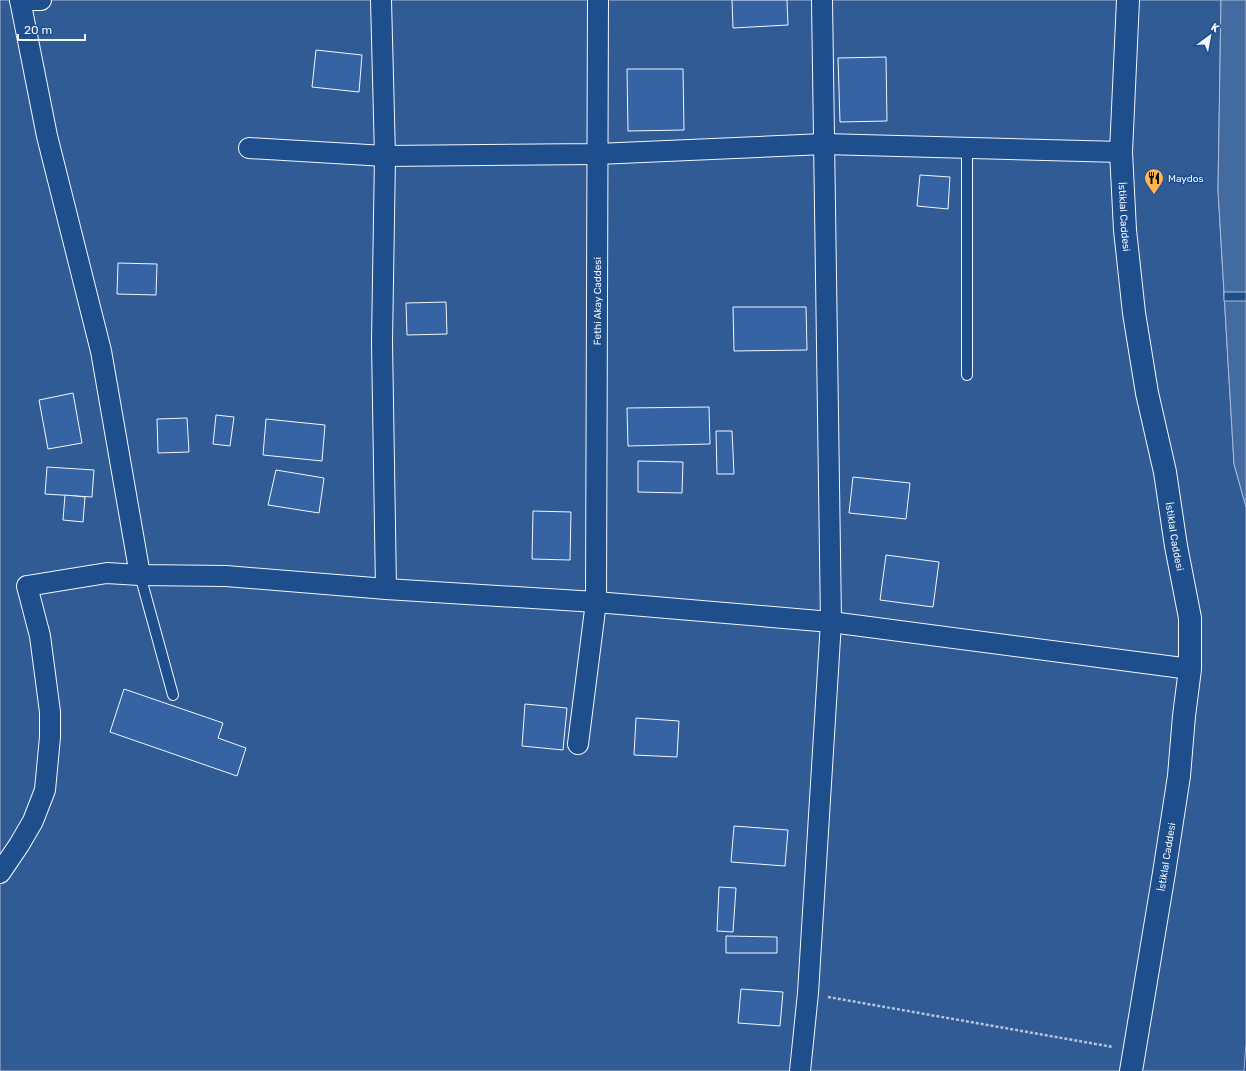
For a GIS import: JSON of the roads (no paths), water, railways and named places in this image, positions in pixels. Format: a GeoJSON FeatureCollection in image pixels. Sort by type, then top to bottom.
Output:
{"type":"FeatureCollection","features":[{"type":"Feature","properties":{"kind":"main road","name":"İstiklal Caddesi"},"geometry":{"type":"LineString","coordinates":[[1128,0],[1121,152],[1125,230],[1134,313],[1147,394],[1165,472],[1176,546],[1190,618],[1190,669],[1178,776],[1163,881],[1132,1061]]}},
{"type":"Feature","properties":{"kind":"street"},"geometry":{"type":"LineString","coordinates":[[41,0],[20,0],[47,136],[102,351],[140,575]]}},
{"type":"Feature","properties":{"kind":"street"},"geometry":{"type":"LineString","coordinates":[[381,0],[385,156],[382,342],[386,589]]}},
{"type":"Feature","properties":{"kind":"street","name":"Fethi Akay Caddesi"},"geometry":{"type":"LineString","coordinates":[[578,744],[596,602],[598,0]]}},
{"type":"Feature","properties":{"kind":"street"},"geometry":{"type":"LineString","coordinates":[[800,1071],[808,993],[831,622],[822,0]]}},
{"type":"Feature","properties":{"kind":"street"},"geometry":{"type":"LineString","coordinates":[[249,148],[385,156],[597,154],[824,144],[1121,152]]}},
{"type":"Feature","properties":{"kind":"street"},"geometry":{"type":"LineString","coordinates":[[0,873],[33,821],[45,790],[50,737],[50,712],[40,636],[27,586],[107,573],[226,576],[386,589],[596,602],[831,622],[1190,669]]}},
{"type":"Feature","properties":{"kind":"lane"},"geometry":{"type":"LineString","coordinates":[[967,148],[967,375]]}},
{"type":"Feature","properties":{"kind":"lane"},"geometry":{"type":"LineString","coordinates":[[140,575],[173,694]]}},
{"type":"Feature","properties":{"kind":"place","name":"Maydos"},"geometry":{"type":"Point","coordinates":[1154,195]}}]}
